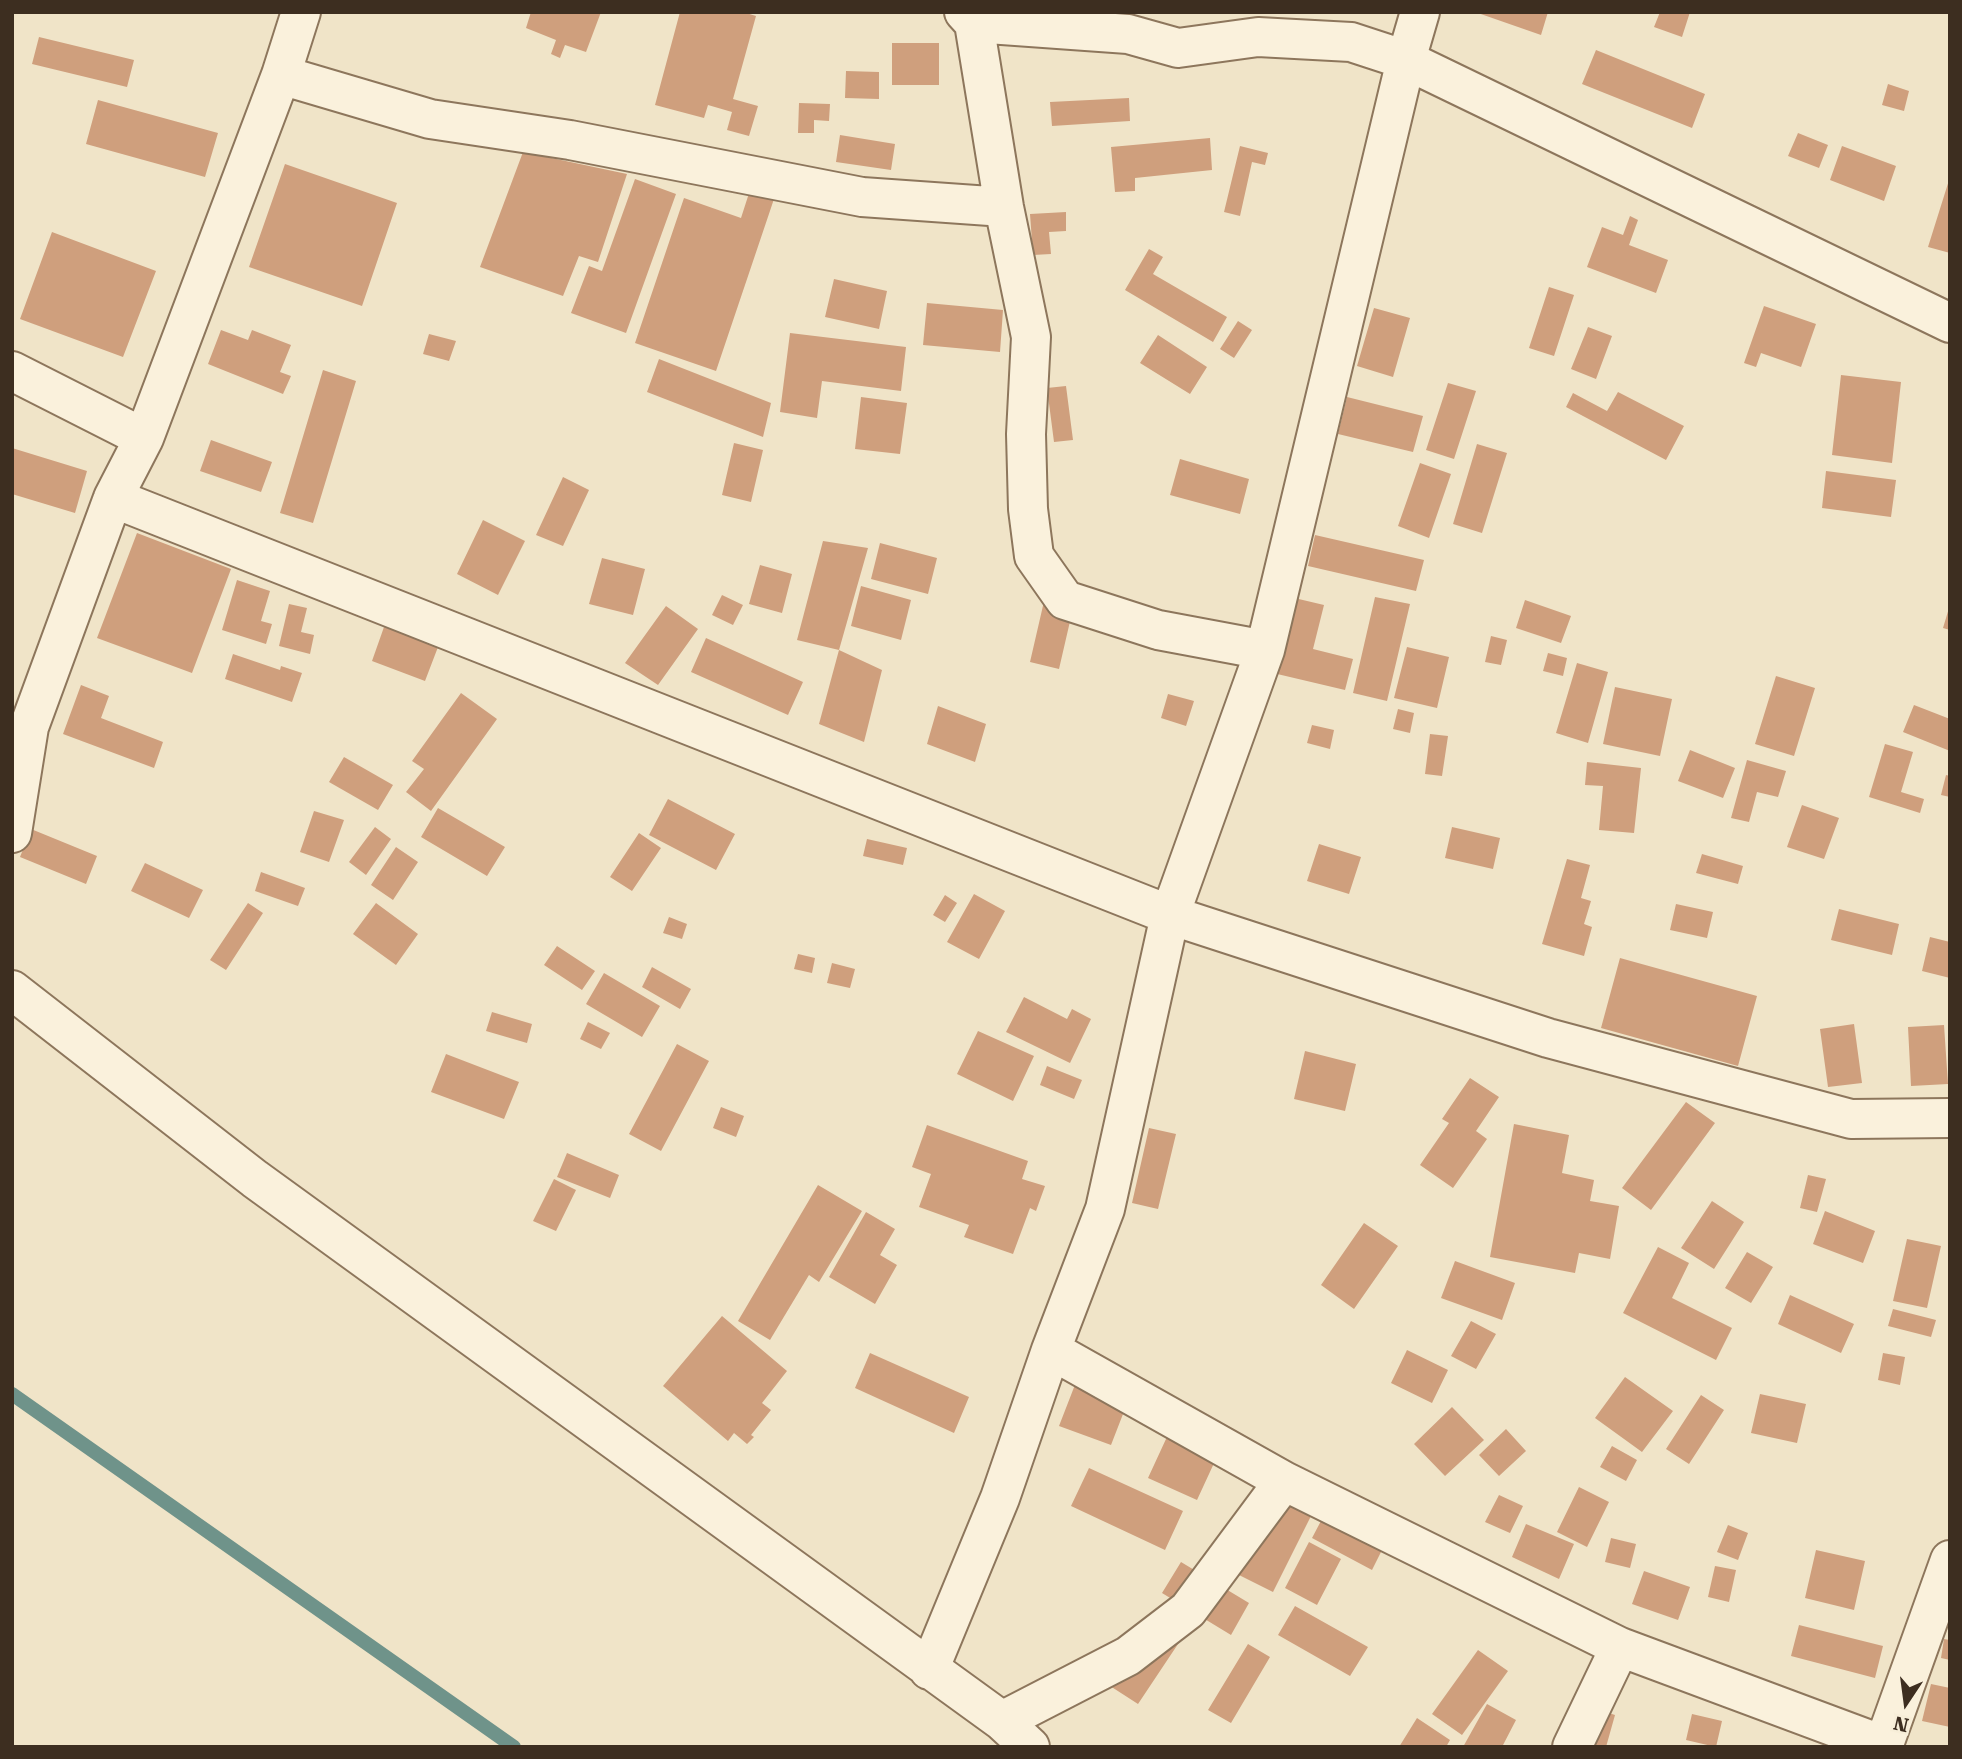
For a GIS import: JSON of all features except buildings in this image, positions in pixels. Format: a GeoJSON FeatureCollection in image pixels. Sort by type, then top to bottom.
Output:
{"type":"FeatureCollection","features":[{"type":"Feature","properties":{"kind":"street"},"geometry":{"type":"LineString","coordinates":[[12,833],[29,727],[113,498],[144,438],[281,75],[301,12]]}},
{"type":"Feature","properties":{"kind":"street"},"geometry":{"type":"LineString","coordinates":[[929,1670],[1000,1498],[1051,1350],[1105,1209],[1170,915],[1265,650],[1406,60],[1420,12]]}},
{"type":"Feature","properties":{"kind":"street"},"geometry":{"type":"LineString","coordinates":[[1265,650],[1158,630],[1065,600],[1034,556],[1028,509],[1026,434],[1031,337],[969,18],[1128,34],[1178,48],[1258,37],[1351,42],[1406,60],[1950,323]]}},
{"type":"Feature","properties":{"kind":"street"},"geometry":{"type":"LineString","coordinates":[[281,75],[430,119],[570,139],[862,197],[1004,207]]}},
{"type":"Feature","properties":{"kind":"street"},"geometry":{"type":"LineString","coordinates":[[12,371],[144,438]]}},
{"type":"Feature","properties":{"kind":"street"},"geometry":{"type":"LineString","coordinates":[[113,498],[1170,915],[1548,1038],[1851,1119],[1950,1118]]}},
{"type":"Feature","properties":{"kind":"street"},"geometry":{"type":"LineString","coordinates":[[12,990],[254,1179],[1002,1721],[1030,1747]]}},
{"type":"Feature","properties":{"kind":"street"},"geometry":{"type":"LineString","coordinates":[[1051,1350],[1284,1481],[1620,1647],[1883,1746],[1950,1560]]}},
{"type":"Feature","properties":{"kind":"street"},"geometry":{"type":"LineString","coordinates":[[1002,1721],[1128,1656],[1188,1610],[1284,1481]]}},
{"type":"Feature","properties":{"kind":"street"},"geometry":{"type":"LineString","coordinates":[[1572,1747],[1620,1647]]}},
{"type":"Feature","properties":{"kind":"waterway"},"geometry":{"type":"LineString","coordinates":[[12,1394],[514,1747]]}}]}
